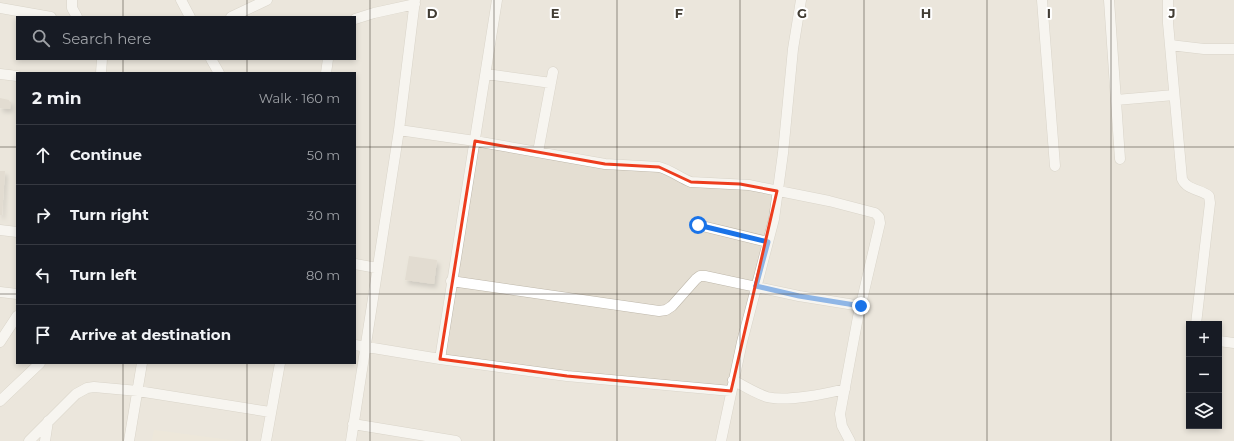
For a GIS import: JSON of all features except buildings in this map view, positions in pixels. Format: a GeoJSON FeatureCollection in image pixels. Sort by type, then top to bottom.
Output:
{"type":"FeatureCollection","features":[{"type":"Feature","properties":{"kind":"street"},"geometry":{"type":"LineString","coordinates":[[72,0],[72,8],[76,16]]}},
{"type":"Feature","properties":{"kind":"street"},"geometry":{"type":"LineString","coordinates":[[181,0],[189,16]]}},
{"type":"Feature","properties":{"kind":"street"},"geometry":{"type":"LineString","coordinates":[[233,16],[267,0]]}},
{"type":"Feature","properties":{"kind":"street"},"geometry":{"type":"LineString","coordinates":[[440,359],[497,0]]}},
{"type":"Feature","properties":{"kind":"street"},"geometry":{"type":"LineString","coordinates":[[721,441],[742,342],[774,219],[783,153],[793,49],[801,0]]}},
{"type":"Feature","properties":{"kind":"street"},"geometry":{"type":"LineString","coordinates":[[1042,0],[1055,166]]}},
{"type":"Feature","properties":{"kind":"street"},"geometry":{"type":"LineString","coordinates":[[1109,0],[1120,159]]}},
{"type":"Feature","properties":{"kind":"street"},"geometry":{"type":"LineString","coordinates":[[1168,0],[1167,13],[1182,179],[1184,184],[1189,188],[1204,192],[1209,196],[1210,203],[1196,321]]}},
{"type":"Feature","properties":{"kind":"street"},"geometry":{"type":"LineString","coordinates":[[351,441],[360,346],[377,268],[399,130],[415,2],[356,19]]}},
{"type":"Feature","properties":{"kind":"street"},"geometry":{"type":"LineString","coordinates":[[0,8],[45,16]]}},
{"type":"Feature","properties":{"kind":"street"},"geometry":{"type":"LineString","coordinates":[[1170,45],[1204,49],[1234,49]]}},
{"type":"Feature","properties":{"kind":"street"},"geometry":{"type":"LineString","coordinates":[[101,72],[102,60]]}},
{"type":"Feature","properties":{"kind":"street"},"geometry":{"type":"LineString","coordinates":[[212,60],[218,72]]}},
{"type":"Feature","properties":{"kind":"street"},"geometry":{"type":"LineString","coordinates":[[326,72],[328,60]]}},
{"type":"Feature","properties":{"kind":"street"},"geometry":{"type":"LineString","coordinates":[[538,152],[553,72]]}},
{"type":"Feature","properties":{"kind":"street"},"geometry":{"type":"LineString","coordinates":[[0,74],[16,76]]}},
{"type":"Feature","properties":{"kind":"street"},"geometry":{"type":"LineString","coordinates":[[486,74],[551,83]]}},
{"type":"Feature","properties":{"kind":"street"},"geometry":{"type":"LineString","coordinates":[[1116,100],[1174,95]]}},
{"type":"Feature","properties":{"kind":"street"},"geometry":{"type":"LineString","coordinates":[[399,130],[475,141],[605,164],[659,167],[691,182],[744,184],[777,190],[874,213],[879,217],[880,223],[861,306],[840,414],[842,426],[850,441]]}},
{"type":"Feature","properties":{"kind":"street"},"geometry":{"type":"LineString","coordinates":[[698,225],[768,242]]}},
{"type":"Feature","properties":{"kind":"street"},"geometry":{"type":"LineString","coordinates":[[0,230],[16,232]]}},
{"type":"Feature","properties":{"kind":"street"},"geometry":{"type":"LineString","coordinates":[[356,264],[377,268]]}},
{"type":"Feature","properties":{"kind":"street"},"geometry":{"type":"LineString","coordinates":[[452,281],[659,311],[666,310],[672,306],[700,276],[705,276],[799,296],[861,306]]}},
{"type":"Feature","properties":{"kind":"street"},"geometry":{"type":"LineString","coordinates":[[0,292],[16,294]]}},
{"type":"Feature","properties":{"kind":"street"},"geometry":{"type":"LineString","coordinates":[[0,342],[16,318]]}},
{"type":"Feature","properties":{"kind":"street"},"geometry":{"type":"LineString","coordinates":[[1222,341],[1234,343]]}},
{"type":"Feature","properties":{"kind":"street"},"geometry":{"type":"LineString","coordinates":[[360,346],[440,359],[567,376],[731,391]]}},
{"type":"Feature","properties":{"kind":"street"},"geometry":{"type":"LineString","coordinates":[[0,401],[39,364]]}},
{"type":"Feature","properties":{"kind":"street"},"geometry":{"type":"LineString","coordinates":[[129,441],[142,364]]}},
{"type":"Feature","properties":{"kind":"street"},"geometry":{"type":"LineString","coordinates":[[266,441],[280,364]]}},
{"type":"Feature","properties":{"kind":"street"},"geometry":{"type":"LineString","coordinates":[[733,380],[755,392],[768,397],[782,399],[835,392],[845,389]]}},
{"type":"Feature","properties":{"kind":"street"},"geometry":{"type":"LineString","coordinates":[[29,441],[76,394],[87,388],[94,387],[138,391],[270,412]]}},
{"type":"Feature","properties":{"kind":"street"},"geometry":{"type":"LineString","coordinates":[[45,441],[48,421]]}},
{"type":"Feature","properties":{"kind":"street"},"geometry":{"type":"LineString","coordinates":[[353,424],[428,439],[456,441]]}},
{"type":"Feature","properties":{"kind":"highlighted area"},"geometry":{"type":"Polygon","coordinates":[[[475,141],[605,164],[659,167],[691,182],[740,184],[777,191],[731,391],[567,376],[440,359],[475,141]]]}},
{"type":"Feature","properties":{"kind":"shaded area"},"geometry":{"type":"Polygon","coordinates":[[[0,0],[1234,0],[1234,441],[0,441],[0,0]]]}},
{"type":"Feature","properties":{"kind":"shaded area"},"geometry":{"type":"Polygon","coordinates":[[[154,430],[237,441],[152,441],[154,430]]]}},
{"type":"Feature","properties":{"kind":"route"},"geometry":{"type":"LineString","coordinates":[[698,225],[768,242],[756,286],[799,296],[861,306]]}}]}
